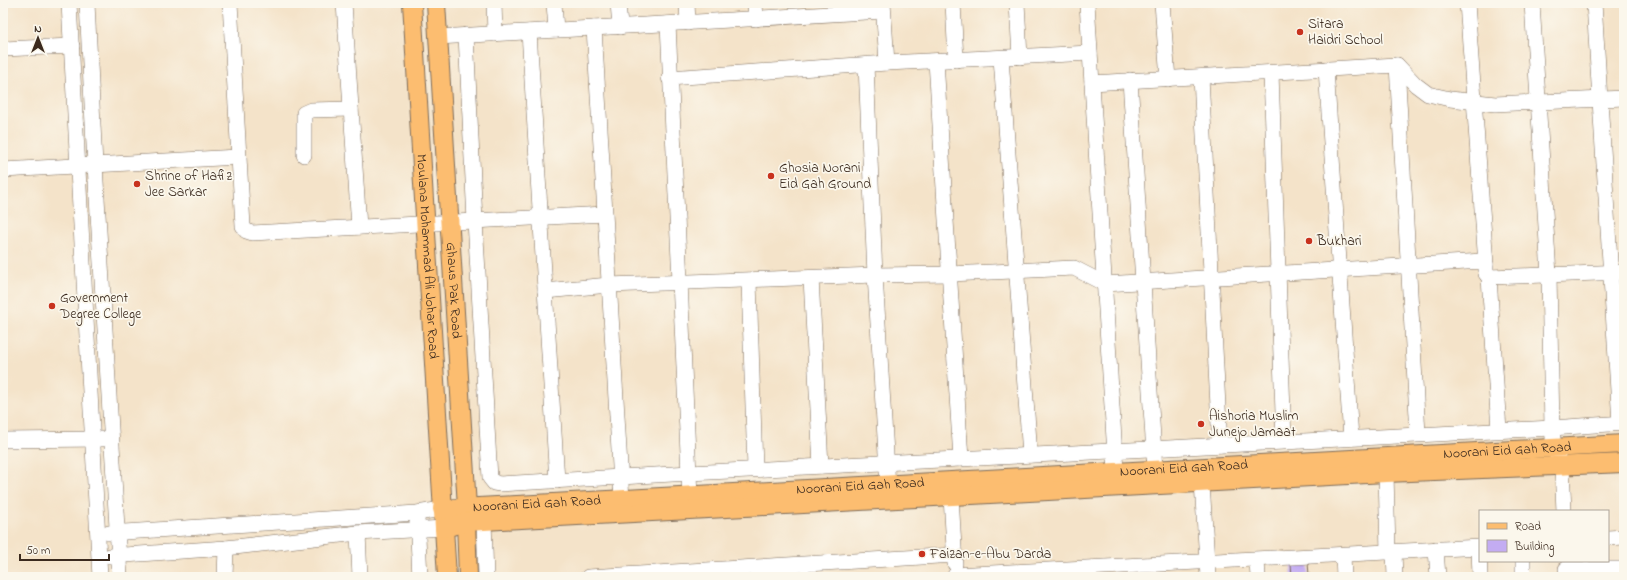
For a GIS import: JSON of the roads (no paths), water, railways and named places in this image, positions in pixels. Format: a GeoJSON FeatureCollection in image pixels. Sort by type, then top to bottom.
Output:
{"type":"FeatureCollection","features":[{"type":"Feature","properties":{"kind":"main road","name":"Moulana Mohammad Ali Johar Road"},"geometry":{"type":"LineString","coordinates":[[412,3],[444,528]]}},
{"type":"Feature","properties":{"kind":"main road","name":"Ghaus Pak Road"},"geometry":{"type":"LineString","coordinates":[[436,3],[448,222],[467,514],[468,577]]}},
{"type":"Feature","properties":{"kind":"main road","name":"Noorani Eid Gah Road"},"geometry":{"type":"LineString","coordinates":[[444,528],[467,514],[622,500],[888,486],[1116,471],[1554,449],[1624,444]]}},
{"type":"Feature","properties":{"kind":"main road","name":"Noorani Eid Gah Road"},"geometry":{"type":"LineString","coordinates":[[442,509],[467,514],[484,521],[1386,473],[1562,467],[1624,463]]}},
{"type":"Feature","properties":{"kind":"main road"},"geometry":{"type":"LineString","coordinates":[[444,528],[447,577]]}},
{"type":"Feature","properties":{"kind":"street"},"geometry":{"type":"LineString","coordinates":[[69,3],[100,577]]}},
{"type":"Feature","properties":{"kind":"street"},"geometry":{"type":"LineString","coordinates":[[87,3],[95,165],[113,439],[120,577]]}},
{"type":"Feature","properties":{"kind":"street"},"geometry":{"type":"LineString","coordinates":[[230,3],[238,157],[243,226],[246,231],[252,233],[605,214]]}},
{"type":"Feature","properties":{"kind":"street"},"geometry":{"type":"LineString","coordinates":[[344,3],[359,227]]}},
{"type":"Feature","properties":{"kind":"street"},"geometry":{"type":"LineString","coordinates":[[494,3],[495,34]]}},
{"type":"Feature","properties":{"kind":"street"},"geometry":{"type":"LineString","coordinates":[[554,3],[556,30]]}},
{"type":"Feature","properties":{"kind":"street"},"geometry":{"type":"LineString","coordinates":[[618,3],[620,26]]}},
{"type":"Feature","properties":{"kind":"street"},"geometry":{"type":"LineString","coordinates":[[687,3],[688,23]]}},
{"type":"Feature","properties":{"kind":"street"},"geometry":{"type":"LineString","coordinates":[[755,3],[756,19]]}},
{"type":"Feature","properties":{"kind":"street"},"geometry":{"type":"LineString","coordinates":[[953,3],[956,60]]}},
{"type":"Feature","properties":{"kind":"street"},"geometry":{"type":"LineString","coordinates":[[1017,3],[1020,57]]}},
{"type":"Feature","properties":{"kind":"street"},"geometry":{"type":"LineString","coordinates":[[1087,3],[1116,451],[1116,471]]}},
{"type":"Feature","properties":{"kind":"street"},"geometry":{"type":"LineString","coordinates":[[1162,3],[1168,79]]}},
{"type":"Feature","properties":{"kind":"street"},"geometry":{"type":"LineString","coordinates":[[1467,3],[1499,430]]}},
{"type":"Feature","properties":{"kind":"street"},"geometry":{"type":"LineString","coordinates":[[1532,3],[1549,275],[1552,428],[1554,449],[1562,467],[1564,510]]}},
{"type":"Feature","properties":{"kind":"street"},"geometry":{"type":"LineString","coordinates":[[466,35],[490,478],[494,483],[500,484],[1622,423],[1617,272],[1600,99],[1594,3]]}},
{"type":"Feature","properties":{"kind":"street"},"geometry":{"type":"LineString","coordinates":[[438,37],[756,19],[822,9],[883,7],[887,63]]}},
{"type":"Feature","properties":{"kind":"street"},"geometry":{"type":"LineString","coordinates":[[668,24],[669,78],[690,496]]}},
{"type":"Feature","properties":{"kind":"street"},"geometry":{"type":"LineString","coordinates":[[594,28],[622,500]]}},
{"type":"Feature","properties":{"kind":"street"},"geometry":{"type":"LineString","coordinates":[[529,32],[557,481]]}},
{"type":"Feature","properties":{"kind":"street"},"geometry":{"type":"LineString","coordinates":[[3,50],[72,46]]}},
{"type":"Feature","properties":{"kind":"street"},"geometry":{"type":"LineString","coordinates":[[669,78],[887,63],[1090,53]]}},
{"type":"Feature","properties":{"kind":"street"},"geometry":{"type":"LineString","coordinates":[[1001,58],[1030,455]]}},
{"type":"Feature","properties":{"kind":"street"},"geometry":{"type":"LineString","coordinates":[[936,61],[961,459]]}},
{"type":"Feature","properties":{"kind":"street"},"geometry":{"type":"LineString","coordinates":[[866,65],[875,275],[888,486]]}},
{"type":"Feature","properties":{"kind":"street"},"geometry":{"type":"LineString","coordinates":[[1092,82],[1168,79],[1397,65],[1416,85],[1428,94],[1450,99],[1495,104],[1624,98]]}},
{"type":"Feature","properties":{"kind":"street"},"geometry":{"type":"LineString","coordinates":[[1397,65],[1410,266],[1418,434]]}},
{"type":"Feature","properties":{"kind":"street"},"geometry":{"type":"LineString","coordinates":[[1326,69],[1351,438]]}},
{"type":"Feature","properties":{"kind":"street"},"geometry":{"type":"LineString","coordinates":[[1270,73],[1284,441]]}},
{"type":"Feature","properties":{"kind":"street"},"geometry":{"type":"LineString","coordinates":[[1201,77],[1220,445]]}},
{"type":"Feature","properties":{"kind":"street"},"geometry":{"type":"LineString","coordinates":[[1130,80],[1144,282],[1154,469]]}},
{"type":"Feature","properties":{"kind":"street"},"geometry":{"type":"LineString","coordinates":[[304,155],[304,113],[311,110],[351,109]]}},
{"type":"Feature","properties":{"kind":"street"},"geometry":{"type":"LineString","coordinates":[[3,170],[238,157]]}},
{"type":"Feature","properties":{"kind":"street"},"geometry":{"type":"LineString","coordinates":[[545,290],[609,285],[749,281],[875,275],[950,274],[1074,268],[1105,284],[1340,271],[1483,261],[1488,271]]}},
{"type":"Feature","properties":{"kind":"street"},"geometry":{"type":"LineString","coordinates":[[1488,271],[1549,275],[1617,272]]}},
{"type":"Feature","properties":{"kind":"street"},"geometry":{"type":"LineString","coordinates":[[811,278],[821,466]]}},
{"type":"Feature","properties":{"kind":"street"},"geometry":{"type":"LineString","coordinates":[[749,281],[755,469]]}},
{"type":"Feature","properties":{"kind":"street"},"geometry":{"type":"LineString","coordinates":[[3,440],[113,439]]}},
{"type":"Feature","properties":{"kind":"street"},"geometry":{"type":"LineString","coordinates":[[1386,473],[1391,552],[1395,577]]}},
{"type":"Feature","properties":{"kind":"street"},"geometry":{"type":"LineString","coordinates":[[1202,483],[1207,570]]}},
{"type":"Feature","properties":{"kind":"street"},"geometry":{"type":"LineString","coordinates":[[951,497],[955,576],[1207,570],[1257,560],[1479,547]]}},
{"type":"Feature","properties":{"kind":"street","name":"Noorani Eid Gah Road"},"geometry":{"type":"LineString","coordinates":[[99,556],[119,556],[226,548],[358,533],[418,521],[442,509]]}},
{"type":"Feature","properties":{"kind":"street"},"geometry":{"type":"LineString","coordinates":[[418,521],[420,577]]}},
{"type":"Feature","properties":{"kind":"street","name":"Noorani Eid Gah Road"},"geometry":{"type":"LineString","coordinates":[[98,534],[418,521],[444,528]]}},
{"type":"Feature","properties":{"kind":"street"},"geometry":{"type":"LineString","coordinates":[[484,521],[486,577]]}},
{"type":"Feature","properties":{"kind":"street"},"geometry":{"type":"LineString","coordinates":[[358,533],[360,577]]}},
{"type":"Feature","properties":{"kind":"street"},"geometry":{"type":"LineString","coordinates":[[1609,538],[1624,537]]}},
{"type":"Feature","properties":{"kind":"street"},"geometry":{"type":"LineString","coordinates":[[225,577],[226,548]]}},
{"type":"Feature","properties":{"kind":"street"},"geometry":{"type":"LineString","coordinates":[[1436,549],[1438,577]]}},
{"type":"Feature","properties":{"kind":"street"},"geometry":{"type":"LineString","coordinates":[[1343,555],[1344,577]]}},
{"type":"Feature","properties":{"kind":"street"},"geometry":{"type":"LineString","coordinates":[[588,577],[955,556]]}},
{"type":"Feature","properties":{"kind":"street"},"geometry":{"type":"LineString","coordinates":[[1257,560],[1258,577]]}},
{"type":"Feature","properties":{"kind":"street"},"geometry":{"type":"LineString","coordinates":[[1480,562],[1480,577]]}},
{"type":"Feature","properties":{"kind":"street"},"geometry":{"type":"LineString","coordinates":[[1523,562],[1523,577]]}},
{"type":"Feature","properties":{"kind":"street"},"geometry":{"type":"LineString","coordinates":[[1566,569],[1624,569]]}},
{"type":"Feature","properties":{"kind":"place","name":"Sitara Haidri School"},"geometry":{"type":"Point","coordinates":[1300,32]}},
{"type":"Feature","properties":{"kind":"place","name":"Ghosia Norani Eid Gah Ground"},"geometry":{"type":"Point","coordinates":[771,176]}},
{"type":"Feature","properties":{"kind":"place","name":"Shrine of Hafiz Jee Sarkar"},"geometry":{"type":"Point","coordinates":[137,184]}},
{"type":"Feature","properties":{"kind":"place","name":"Bukhari"},"geometry":{"type":"Point","coordinates":[1309,241]}},
{"type":"Feature","properties":{"kind":"place","name":"Government Degree College"},"geometry":{"type":"Point","coordinates":[52,306]}},
{"type":"Feature","properties":{"kind":"place","name":"Aishoria Muslim Junejo Jamaat"},"geometry":{"type":"Point","coordinates":[1201,424]}},
{"type":"Feature","properties":{"kind":"place","name":"Faizan-e-Abu Darda"},"geometry":{"type":"Point","coordinates":[922,554]}}]}
